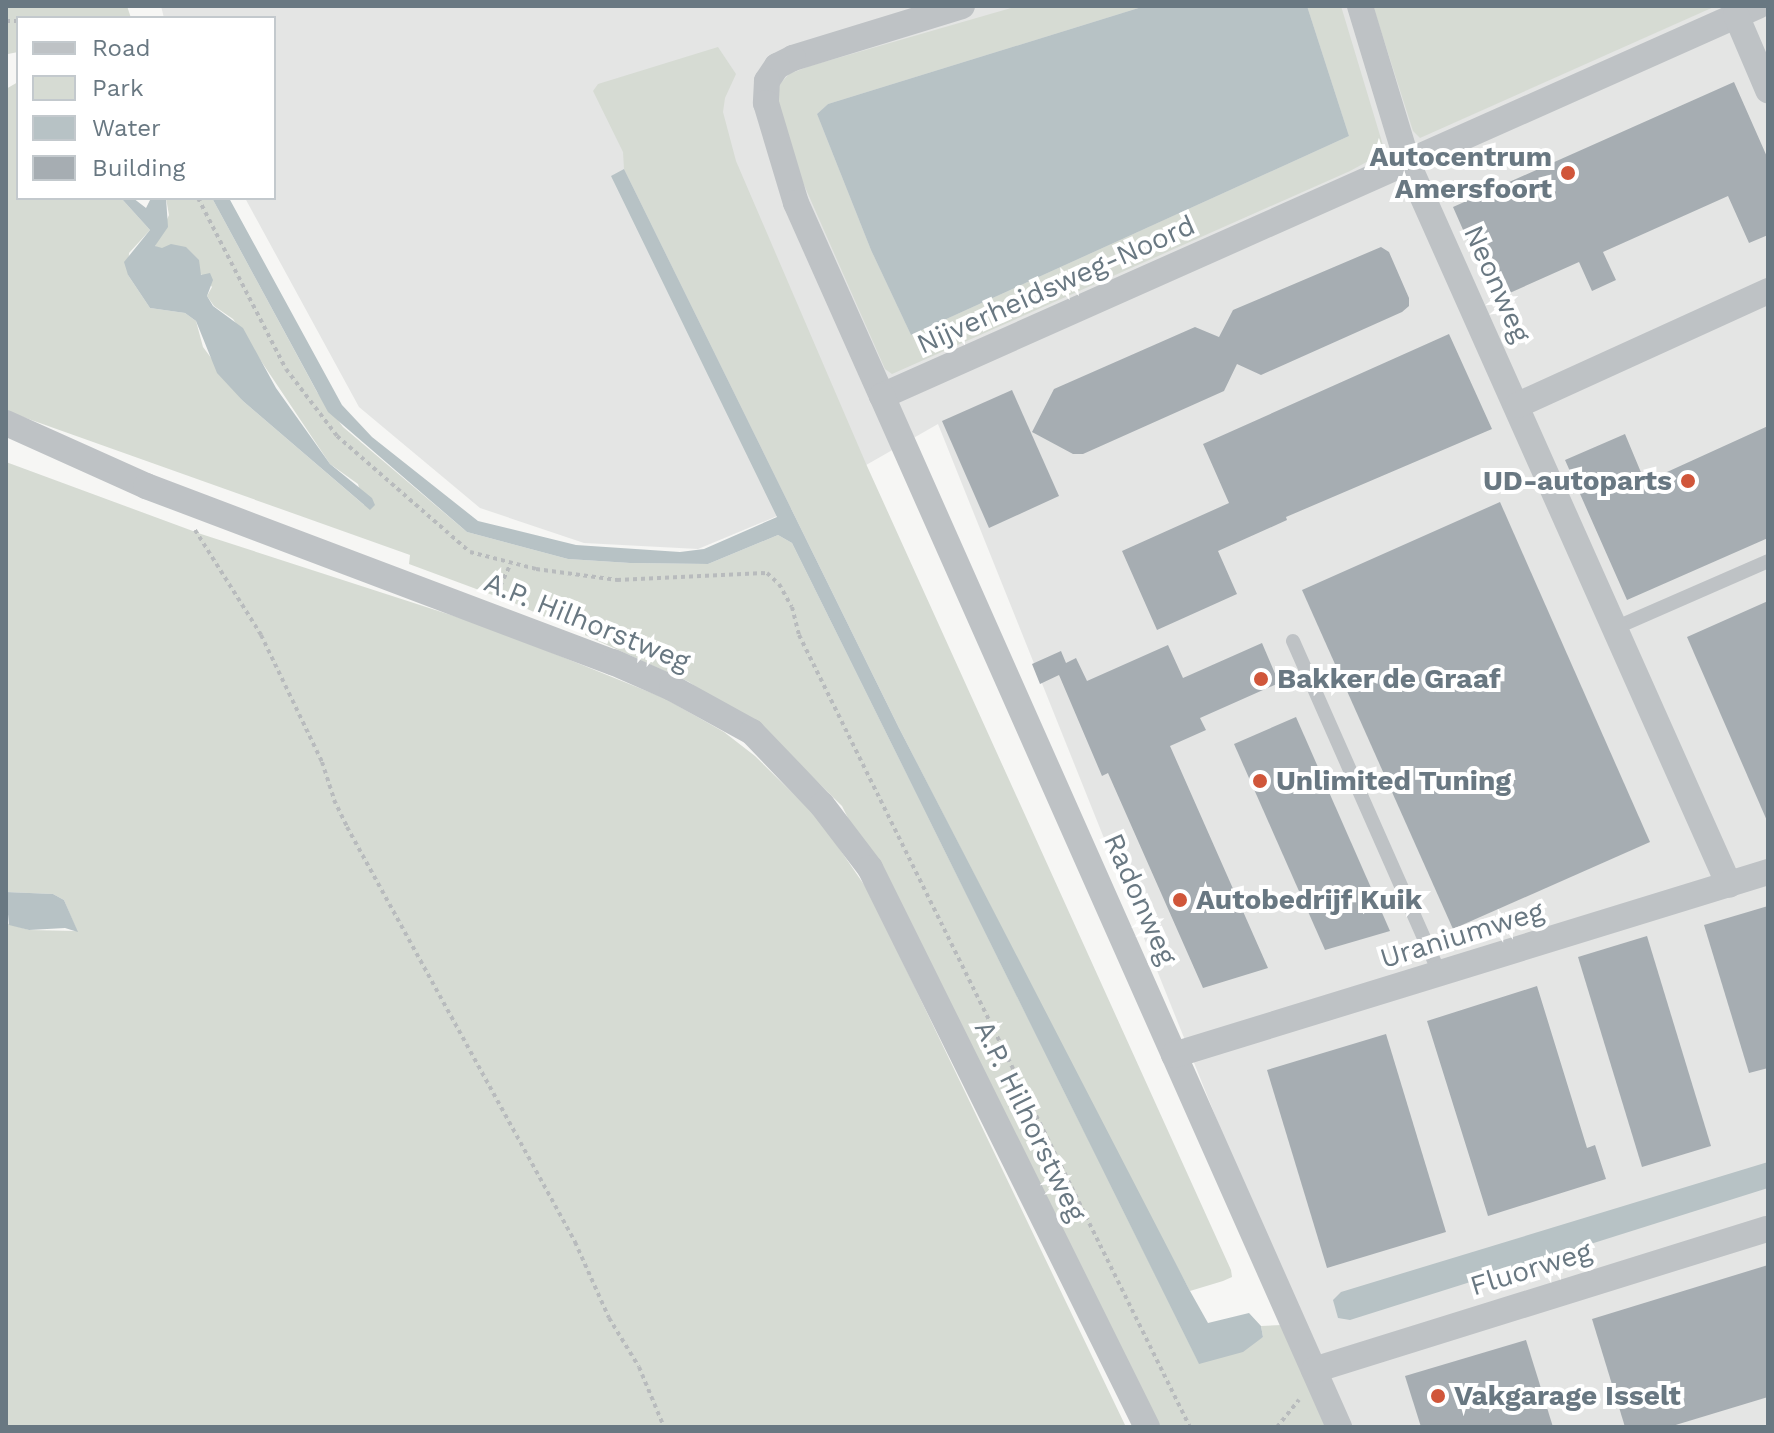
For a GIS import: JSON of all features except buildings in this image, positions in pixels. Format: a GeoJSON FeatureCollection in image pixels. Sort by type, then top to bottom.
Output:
{"type":"FeatureCollection","features":[{"type":"Feature","properties":{"kind":"street"},"geometry":{"type":"LineString","coordinates":[[882,396],[796,203],[766,103],[767,81],[777,66],[793,58],[962,6]]}},
{"type":"Feature","properties":{"kind":"street","name":"Neonweg"},"geometry":{"type":"LineString","coordinates":[[1360,6],[1408,164],[1518,405],[1729,885]]}},
{"type":"Feature","properties":{"kind":"street"},"geometry":{"type":"LineString","coordinates":[[1747,11],[1768,90]]}},
{"type":"Feature","properties":{"kind":"street","name":"Nijverheidsweg-Noord"},"geometry":{"type":"LineString","coordinates":[[882,396],[1747,11]]}},
{"type":"Feature","properties":{"kind":"street"},"geometry":{"type":"LineString","coordinates":[[1518,405],[1768,291]]}},
{"type":"Feature","properties":{"kind":"street","name":"Radonweg"},"geometry":{"type":"LineString","coordinates":[[882,396],[1339,1427]]}},
{"type":"Feature","properties":{"kind":"street","name":"A.P. Hilhorstweg"},"geometry":{"type":"LineString","coordinates":[[6,423],[173,496],[613,662],[672,688],[752,732],[822,805],[870,868],[1147,1427]]}},
{"type":"Feature","properties":{"kind":"street","name":"Uraniumweg"},"geometry":{"type":"LineString","coordinates":[[1174,1055],[1441,976],[1768,872]]}},
{"type":"Feature","properties":{"kind":"street","name":"Fluorweg"},"geometry":{"type":"LineString","coordinates":[[1314,1370],[1768,1229]]}},
{"type":"Feature","properties":{"kind":"lane"},"geometry":{"type":"LineString","coordinates":[[1615,628],[1768,561]]}},
{"type":"Feature","properties":{"kind":"lane"},"geometry":{"type":"LineString","coordinates":[[1293,641],[1441,976]]}},
{"type":"Feature","properties":{"kind":"path"},"geometry":{"type":"LineString","coordinates":[[199,200],[286,369],[337,436],[470,552],[511,563],[486,616]]}},
{"type":"Feature","properties":{"kind":"path"},"geometry":{"type":"LineString","coordinates":[[173,496],[261,635],[322,762],[334,800],[347,827],[575,1242],[609,1318],[639,1367],[664,1427]]}},
{"type":"Feature","properties":{"kind":"shaded area"},"geometry":{"type":"Polygon","coordinates":[[[161,6],[1768,6],[1768,1427],[1340,1427],[938,424],[775,517],[698,549],[584,543],[480,508],[359,407],[246,200],[276,200],[276,16],[164,16],[161,6]]]}},
{"type":"Feature","properties":{"kind":"green space"},"geometry":{"type":"Polygon","coordinates":[[[6,6],[127,6],[130,16],[16,16],[16,52],[8,54],[6,6]]]}},
{"type":"Feature","properties":{"kind":"green space"},"geometry":{"type":"Polygon","coordinates":[[[1018,6],[1145,6],[828,104],[817,114],[871,250],[911,335],[1349,136],[1307,6],[1341,6],[1385,152],[1350,171],[892,374],[885,369],[790,153],[777,100],[780,84],[789,74],[810,66],[1018,6]]]}},
{"type":"Feature","properties":{"kind":"green space"},"geometry":{"type":"Polygon","coordinates":[[[1373,6],[1716,6],[1420,138],[1413,131],[1373,6]]]}},
{"type":"Feature","properties":{"kind":"green space"},"geometry":{"type":"Polygon","coordinates":[[[718,47],[736,74],[725,98],[723,112],[736,161],[867,466],[1231,1270],[1232,1277],[1223,1281],[1190,1291],[1150,1217],[899,728],[624,169],[623,152],[593,91],[598,84],[718,47]]]}},
{"type":"Feature","properties":{"kind":"green space"},"geometry":{"type":"Polygon","coordinates":[[[16,83],[16,200],[123,200],[150,230],[129,253],[128,275],[150,308],[185,313],[196,321],[203,347],[243,401],[364,505],[358,484],[330,464],[233,319],[214,306],[207,296],[212,287],[202,275],[155,246],[169,215],[166,200],[213,200],[317,392],[343,427],[467,532],[568,559],[630,563],[708,564],[778,535],[792,543],[1199,1363],[1263,1337],[1261,1326],[1282,1325],[1328,1427],[1151,1427],[842,806],[787,752],[689,682],[514,603],[409,564],[410,555],[6,411],[6,89],[16,83]]]}},
{"type":"Feature","properties":{"kind":"green space"},"geometry":{"type":"Polygon","coordinates":[[[6,462],[201,534],[491,628],[664,698],[724,732],[755,756],[819,819],[869,892],[1126,1427],[6,1427],[6,923],[29,930],[77,931],[64,900],[53,894],[6,892],[6,462]]]}},
{"type":"Feature","properties":{"kind":"water"},"geometry":{"type":"Polygon","coordinates":[[[1145,6],[1307,6],[1349,136],[911,335],[871,250],[817,114],[828,104],[1145,6]]]}},
{"type":"Feature","properties":{"kind":"water"},"geometry":{"type":"Polygon","coordinates":[[[624,169],[899,728],[1208,1323],[1249,1313],[1261,1326],[1263,1337],[1243,1352],[1199,1364],[792,543],[778,535],[708,564],[630,563],[568,559],[467,532],[328,412],[213,200],[230,200],[342,405],[372,437],[478,521],[576,545],[680,552],[704,549],[777,517],[611,176],[624,169]]]}},
{"type":"Feature","properties":{"kind":"water"},"geometry":{"type":"Polygon","coordinates":[[[123,200],[136,200],[146,208],[150,200],[166,200],[168,227],[155,246],[162,248],[171,244],[186,247],[199,260],[201,275],[210,273],[213,280],[207,296],[213,306],[243,328],[276,388],[330,464],[372,498],[375,505],[370,510],[243,401],[217,373],[196,321],[185,313],[150,308],[128,275],[124,262],[150,230],[123,200]]]}},
{"type":"Feature","properties":{"kind":"water"},"geometry":{"type":"Polygon","coordinates":[[[6,892],[53,894],[64,900],[78,932],[65,928],[29,930],[9,925],[6,892]]]}},
{"type":"Feature","properties":{"kind":"water"},"geometry":{"type":"Polygon","coordinates":[[[1768,1162],[1768,1188],[1350,1320],[1338,1318],[1333,1300],[1341,1292],[1768,1162]]]}},
{"type":"Feature","properties":{"kind":"place","name":"Autocentrum Amersfoort"},"geometry":{"type":"Point","coordinates":[1568,173]}},
{"type":"Feature","properties":{"kind":"place","name":"UD-autoparts"},"geometry":{"type":"Point","coordinates":[1688,481]}},
{"type":"Feature","properties":{"kind":"place","name":"Bakker de Graaf"},"geometry":{"type":"Point","coordinates":[1261,679]}},
{"type":"Feature","properties":{"kind":"place","name":"Unlimited Tuning"},"geometry":{"type":"Point","coordinates":[1260,781]}},
{"type":"Feature","properties":{"kind":"place","name":"Autobedrijf Kuik"},"geometry":{"type":"Point","coordinates":[1180,900]}},
{"type":"Feature","properties":{"kind":"place","name":"Vakgarage Isselt"},"geometry":{"type":"Point","coordinates":[1438,1396]}}]}
